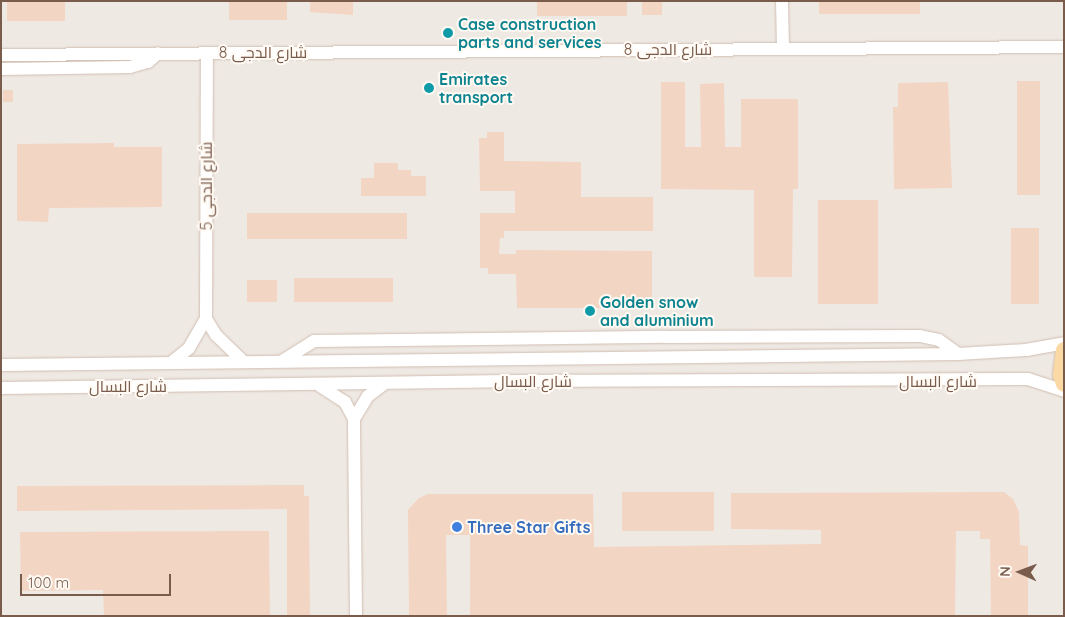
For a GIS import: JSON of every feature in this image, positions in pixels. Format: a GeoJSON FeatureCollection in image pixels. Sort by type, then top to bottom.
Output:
{"type":"FeatureCollection","features":[{"type":"Feature","properties":{"kind":"main road"},"geometry":{"type":"LineString","coordinates":[[1064,350],[1064,384]]}},
{"type":"Feature","properties":{"kind":"street"},"geometry":{"type":"LineString","coordinates":[[782,1],[783,48]]}},
{"type":"Feature","properties":{"kind":"street","name":"شارع الدجى 8"},"geometry":{"type":"LineString","coordinates":[[1,55],[1064,47]]}},
{"type":"Feature","properties":{"kind":"street","name":"شارع الدجى 5"},"geometry":{"type":"LineString","coordinates":[[206,53],[206,320]]}},
{"type":"Feature","properties":{"kind":"street"},"geometry":{"type":"LineString","coordinates":[[1,68],[130,67],[148,62],[158,54]]}},
{"type":"Feature","properties":{"kind":"street"},"geometry":{"type":"LineString","coordinates":[[172,362],[189,348],[206,320],[216,335],[244,361]]}},
{"type":"Feature","properties":{"kind":"street"},"geometry":{"type":"LineString","coordinates":[[282,361],[314,341],[665,336],[920,336],[939,340],[958,354]]}},
{"type":"Feature","properties":{"kind":"street","name":"شارع البسال"},"geometry":{"type":"LineString","coordinates":[[1,365],[958,354],[1026,350],[1064,343]]}},
{"type":"Feature","properties":{"kind":"street","name":"شارع البسال"},"geometry":{"type":"LineString","coordinates":[[5,388],[1028,379],[1064,391]]}},
{"type":"Feature","properties":{"kind":"street"},"geometry":{"type":"LineString","coordinates":[[354,419],[368,396],[384,384]]}},
{"type":"Feature","properties":{"kind":"street"},"geometry":{"type":"LineString","coordinates":[[318,385],[345,402],[354,419],[356,616]]}},
{"type":"Feature","properties":{"kind":"shaded area"},"geometry":{"type":"Polygon","coordinates":[[[1,1],[1064,1],[1064,616],[1,616],[1,1]]]}},
{"type":"Feature","properties":{"kind":"building"},"geometry":{"type":"Polygon","coordinates":[[[7,1],[65,1],[65,21],[7,21],[7,1]]]}},
{"type":"Feature","properties":{"kind":"building"},"geometry":{"type":"Polygon","coordinates":[[[310,1],[353,1],[353,15],[310,12],[310,1]]]}},
{"type":"Feature","properties":{"kind":"building"},"geometry":{"type":"Polygon","coordinates":[[[537,1],[627,1],[627,16],[537,16],[537,1]]]}},
{"type":"Feature","properties":{"kind":"building"},"geometry":{"type":"Polygon","coordinates":[[[642,1],[662,1],[662,15],[642,15],[642,1]]]}},
{"type":"Feature","properties":{"kind":"building"},"geometry":{"type":"Polygon","coordinates":[[[819,1],[920,1],[920,14],[819,14],[819,1]]]}},
{"type":"Feature","properties":{"kind":"building"},"geometry":{"type":"Polygon","coordinates":[[[229,2],[287,2],[287,20],[229,20],[229,2]]]}},
{"type":"Feature","properties":{"kind":"building"},"geometry":{"type":"Polygon","coordinates":[[[1017,81],[1040,81],[1040,195],[1017,195],[1017,81]]]}},
{"type":"Feature","properties":{"kind":"building"},"geometry":{"type":"Polygon","coordinates":[[[661,82],[685,82],[685,147],[701,147],[700,84],[724,83],[725,147],[741,147],[741,99],[798,99],[798,189],[793,189],[792,277],[754,277],[754,190],[661,189],[661,82]]]}},
{"type":"Feature","properties":{"kind":"building"},"geometry":{"type":"Polygon","coordinates":[[[948,82],[952,188],[894,189],[893,107],[898,107],[898,83],[948,82]]]}},
{"type":"Feature","properties":{"kind":"building"},"geometry":{"type":"Polygon","coordinates":[[[3,90],[13,90],[13,102],[3,102],[3,90]]]}},
{"type":"Feature","properties":{"kind":"building"},"geometry":{"type":"Polygon","coordinates":[[[487,132],[504,132],[504,161],[581,162],[581,197],[653,197],[653,231],[504,231],[504,238],[500,238],[499,254],[516,254],[516,250],[652,251],[652,308],[517,308],[516,274],[488,274],[488,268],[480,268],[480,213],[515,213],[515,191],[480,191],[479,138],[487,138],[487,132]]]}},
{"type":"Feature","properties":{"kind":"building"},"geometry":{"type":"Polygon","coordinates":[[[114,143],[114,147],[162,147],[162,207],[49,208],[48,222],[17,221],[17,144],[114,143]]]}},
{"type":"Feature","properties":{"kind":"building"},"geometry":{"type":"Polygon","coordinates":[[[374,163],[398,163],[398,170],[411,170],[411,176],[426,176],[426,196],[361,196],[361,178],[374,178],[374,163]]]}},
{"type":"Feature","properties":{"kind":"building"},"geometry":{"type":"Polygon","coordinates":[[[818,200],[878,200],[878,304],[818,304],[818,200]]]}},
{"type":"Feature","properties":{"kind":"building"},"geometry":{"type":"Polygon","coordinates":[[[247,213],[407,213],[407,239],[247,239],[247,213]]]}},
{"type":"Feature","properties":{"kind":"building"},"geometry":{"type":"Polygon","coordinates":[[[1011,228],[1039,228],[1039,304],[1011,304],[1011,228]]]}},
{"type":"Feature","properties":{"kind":"building"},"geometry":{"type":"Polygon","coordinates":[[[294,278],[393,278],[393,302],[294,302],[294,278]]]}},
{"type":"Feature","properties":{"kind":"building"},"geometry":{"type":"Polygon","coordinates":[[[247,280],[277,280],[277,302],[247,302],[247,280]]]}},
{"type":"Feature","properties":{"kind":"building"},"geometry":{"type":"Polygon","coordinates":[[[304,485],[304,496],[309,496],[310,616],[287,616],[287,509],[17,511],[17,486],[304,485]]]}},
{"type":"Feature","properties":{"kind":"building"},"geometry":{"type":"Polygon","coordinates":[[[622,492],[714,492],[714,531],[622,531],[622,492]]]}},
{"type":"Feature","properties":{"kind":"building"},"geometry":{"type":"Polygon","coordinates":[[[1004,492],[1013,499],[1019,512],[1020,545],[1028,546],[1028,616],[991,616],[990,539],[980,539],[980,531],[956,531],[955,616],[470,616],[470,535],[446,535],[447,616],[409,616],[408,510],[419,498],[428,494],[593,494],[594,547],[821,544],[821,530],[731,529],[731,493],[1004,492]]]}},
{"type":"Feature","properties":{"kind":"building"},"geometry":{"type":"Polygon","coordinates":[[[269,531],[270,616],[104,616],[103,590],[21,591],[20,532],[269,531]]]}},
{"type":"Feature","properties":{"kind":"place","name":"Case construction parts and services"},"geometry":{"type":"Point","coordinates":[448,33]}},
{"type":"Feature","properties":{"kind":"place","name":"Emirates transport"},"geometry":{"type":"Point","coordinates":[429,88]}},
{"type":"Feature","properties":{"kind":"place","name":"Golden snow and aluminium"},"geometry":{"type":"Point","coordinates":[590,311]}},
{"type":"Feature","properties":{"kind":"place","name":"Three Star Gifts"},"geometry":{"type":"Point","coordinates":[457,527]}}]}
